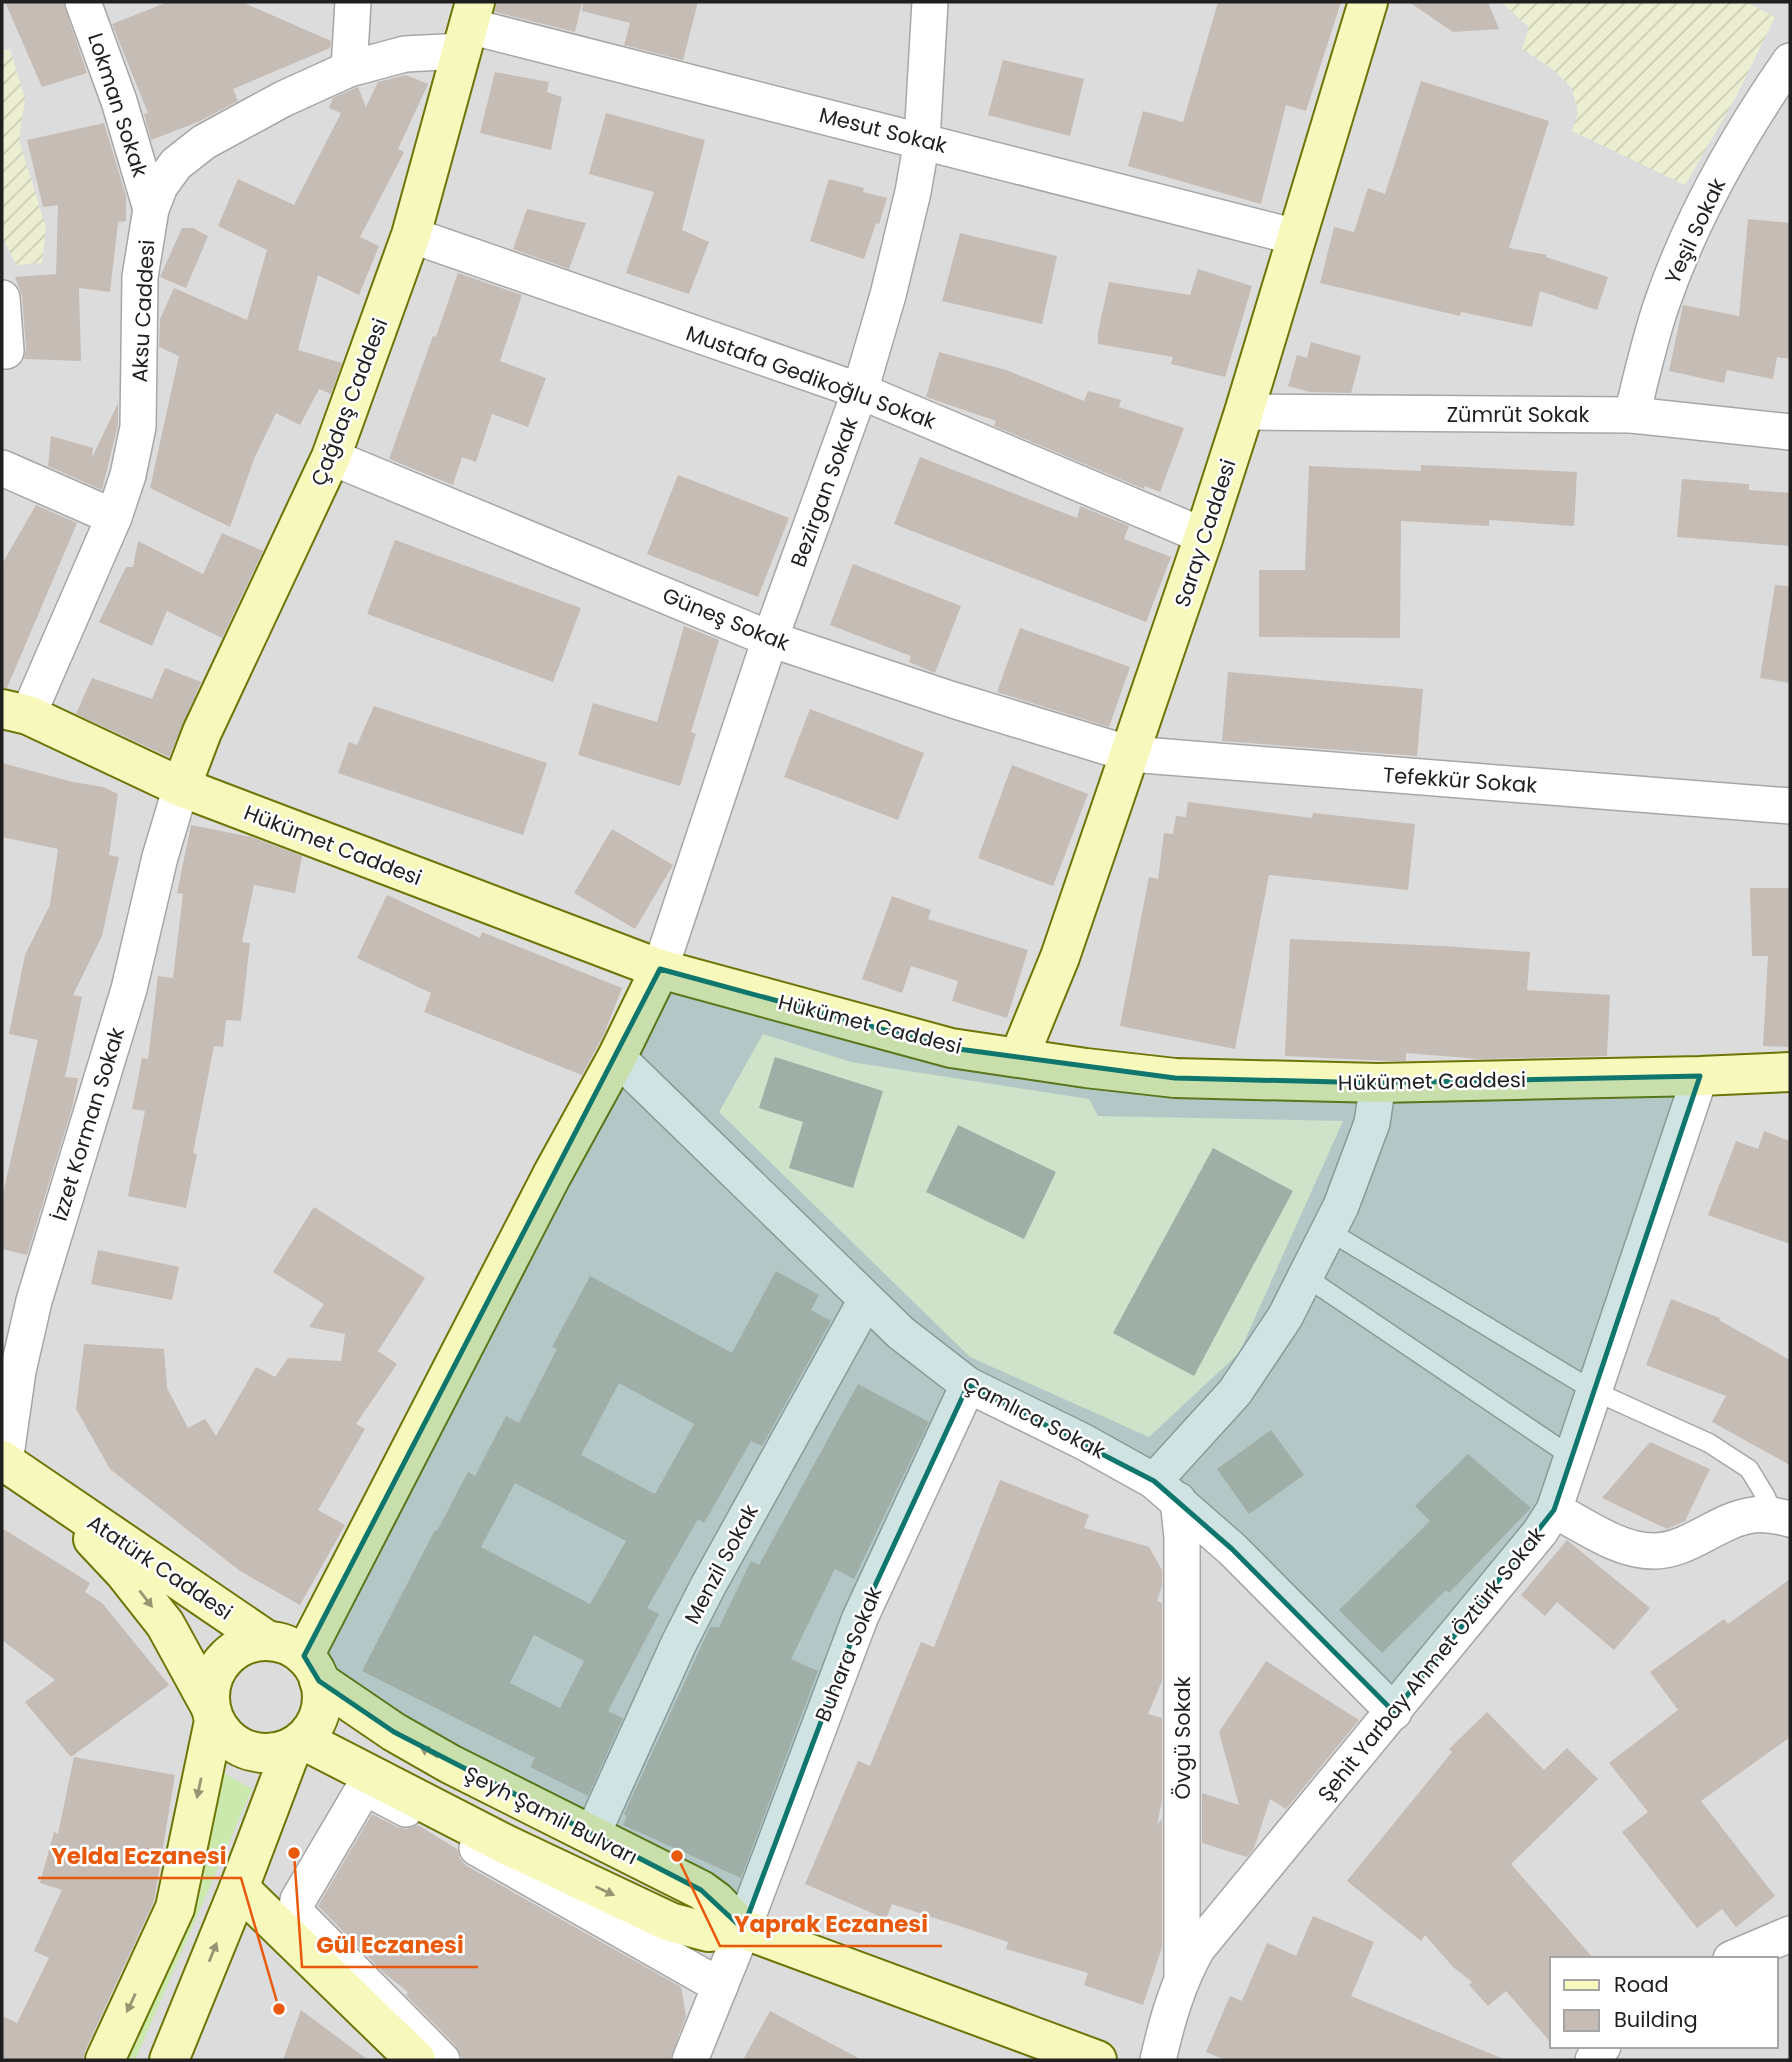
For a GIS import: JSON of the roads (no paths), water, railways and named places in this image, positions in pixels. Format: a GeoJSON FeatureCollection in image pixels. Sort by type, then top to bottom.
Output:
{"type":"FeatureCollection","features":[{"type":"Feature","properties":{"kind":"main road","name":"Saray Caddesi"},"geometry":{"type":"LineString","coordinates":[[1019,1057],[1060,957],[1204,536],[1368,2]]}},
{"type":"Feature","properties":{"kind":"main road","name":"Çağdaş Caddesi"},"geometry":{"type":"LineString","coordinates":[[181,787],[202,732],[331,457],[411,235],[469,26]]}},
{"type":"Feature","properties":{"kind":"main road","name":"Hükümet Caddesi"},"geometry":{"type":"LineString","coordinates":[[15,712],[181,787],[660,969],[951,1048],[1175,1078],[1377,1083],[1790,1072]]}},
{"type":"Feature","properties":{"kind":"main road"},"geometry":{"type":"LineString","coordinates":[[312,1668],[552,1175],[617,1057],[660,969]]}},
{"type":"Feature","properties":{"kind":"main road","name":"Atatürk Caddesi"},"geometry":{"type":"LineString","coordinates":[[4,1461],[268,1641]]}},
{"type":"Feature","properties":{"kind":"main road","name":"Atatürk Caddesi"},"geometry":{"type":"LineString","coordinates":[[52,1493],[124,1572],[165,1624],[212,1713]]}},
{"type":"Feature","properties":{"kind":"main road"},"geometry":{"type":"LineString","coordinates":[[105,2060],[175,1908],[212,1713],[210,1686],[218,1668],[231,1653],[249,1644],[268,1641],[287,1645],[312,1668],[322,1697],[320,1713],[313,1728],[297,1744],[275,1753],[256,1753],[239,1747],[225,1736],[212,1713]]}},
{"type":"Feature","properties":{"kind":"main road","name":"Şeyh Şamil Bulvarı"},"geometry":{"type":"LineString","coordinates":[[312,1668],[394,1732],[701,1891],[716,1901],[743,1929],[1097,2060]]}},
{"type":"Feature","properties":{"kind":"main road"},"geometry":{"type":"LineString","coordinates":[[297,1744],[670,1922],[708,1932],[743,1929]]}},
{"type":"Feature","properties":{"kind":"main road"},"geometry":{"type":"LineString","coordinates":[[169,2060],[297,1744]]}},
{"type":"Feature","properties":{"kind":"main road"},"geometry":{"type":"LineString","coordinates":[[239,1888],[416,2060]]}},
{"type":"Feature","properties":{"kind":"street","name":"Lokman Sokak"},"geometry":{"type":"LineString","coordinates":[[83,2],[119,101],[151,209]]}},
{"type":"Feature","properties":{"kind":"street"},"geometry":{"type":"LineString","coordinates":[[349,69],[353,2]]}},
{"type":"Feature","properties":{"kind":"street","name":"Bezirgan Sokak"},"geometry":{"type":"LineString","coordinates":[[660,969],[770,639],[860,391],[888,295],[913,192],[922,139],[930,2]]}},
{"type":"Feature","properties":{"kind":"street","name":"Aksu Caddesi"},"geometry":{"type":"LineString","coordinates":[[15,712],[114,517],[128,475],[138,427],[140,277],[151,209],[160,186],[176,164],[204,142],[283,99],[349,69],[405,54],[469,26]]}},
{"type":"Feature","properties":{"kind":"street","name":"Mesut Sokak"},"geometry":{"type":"LineString","coordinates":[[469,26],[922,139],[1296,237]]}},
{"type":"Feature","properties":{"kind":"street","name":"Yeşil Sokak"},"geometry":{"type":"LineString","coordinates":[[1632,415],[1661,307],[1696,221],[1751,118],[1790,61]]}},
{"type":"Feature","properties":{"kind":"street","name":"Mustafa Gedikoğlu Sokak"},"geometry":{"type":"LineString","coordinates":[[411,235],[860,391],[1204,536]]}},
{"type":"Feature","properties":{"kind":"street"},"geometry":{"type":"LineString","coordinates":[[2,298],[6,351]]}},
{"type":"Feature","properties":{"kind":"street","name":"Zümrüt Sokak"},"geometry":{"type":"LineString","coordinates":[[1244,412],[1632,415],[1790,432]]}},
{"type":"Feature","properties":{"kind":"street","name":"Güneş Sokak"},"geometry":{"type":"LineString","coordinates":[[331,457],[770,639],[953,700],[1130,754]]}},
{"type":"Feature","properties":{"kind":"street"},"geometry":{"type":"LineString","coordinates":[[2,468],[114,517]]}},
{"type":"Feature","properties":{"kind":"street","name":"Tefekkür Sokak"},"geometry":{"type":"LineString","coordinates":[[1130,754],[1790,806]]}},
{"type":"Feature","properties":{"kind":"street","name":"İzzet Korman Sokak"},"geometry":{"type":"LineString","coordinates":[[4,1461],[18,1371],[34,1301],[128,989],[160,857],[181,787]]}},
{"type":"Feature","properties":{"kind":"street","name":"Çamlıca Sokak"},"geometry":{"type":"LineString","coordinates":[[617,1057],[901,1333],[968,1385],[1084,1443],[1166,1490],[1231,1549],[1394,1712]]}},
{"type":"Feature","properties":{"kind":"street","name":"Şehit Yarbay Ahmet Öztürk Sokak"},"geometry":{"type":"LineString","coordinates":[[1158,2060],[1168,2016],[1182,1976],[1197,1949],[1394,1712],[1540,1532],[1554,1510],[1700,1076]]}},
{"type":"Feature","properties":{"kind":"street"},"geometry":{"type":"LineString","coordinates":[[1166,1490],[1285,1317],[1306,1277],[1341,1206],[1373,1123],[1377,1083]]}},
{"type":"Feature","properties":{"kind":"street","name":"Menzil Sokak"},"geometry":{"type":"LineString","coordinates":[[592,1835],[679,1643],[708,1586],[866,1300]]}},
{"type":"Feature","properties":{"kind":"street","name":"Buhara Sokak"},"geometry":{"type":"LineString","coordinates":[[690,2060],[743,1929],[860,1618],[968,1385]]}},
{"type":"Feature","properties":{"kind":"street","name":"Övgü Sokak"},"geometry":{"type":"LineString","coordinates":[[1166,1490],[1182,1537],[1182,1976]]}},
{"type":"Feature","properties":{"kind":"street"},"geometry":{"type":"LineString","coordinates":[[1554,1510],[1628,1547],[1650,1551],[1670,1550],[1733,1520],[1754,1514],[1782,1517]]}},
{"type":"Feature","properties":{"kind":"street"},"geometry":{"type":"LineString","coordinates":[[442,2060],[296,1913],[298,1900],[360,1793],[374,1792],[720,1986]]}},
{"type":"Feature","properties":{"kind":"street"},"geometry":{"type":"LineString","coordinates":[[1736,1957],[1790,1934]]}},
{"type":"Feature","properties":{"kind":"street"},"geometry":{"type":"LineString","coordinates":[[677,2060],[693,2025],[692,2001],[685,1966]]}},
{"type":"Feature","properties":{"kind":"lane"},"geometry":{"type":"LineString","coordinates":[[1329,1231],[1594,1391],[1709,1443],[1748,1469],[1782,1517]]}},
{"type":"Feature","properties":{"kind":"lane"},"geometry":{"type":"LineString","coordinates":[[1306,1277],[1572,1457]]}},
{"type":"Feature","properties":{"kind":"place","name":"Gül Eczanesi"},"geometry":{"type":"Point","coordinates":[294,1853]}},
{"type":"Feature","properties":{"kind":"place","name":"Yaprak Eczanesi"},"geometry":{"type":"Point","coordinates":[677,1856]}},
{"type":"Feature","properties":{"kind":"place","name":"Yelda Eczanesi"},"geometry":{"type":"Point","coordinates":[279,2009]}}]}
